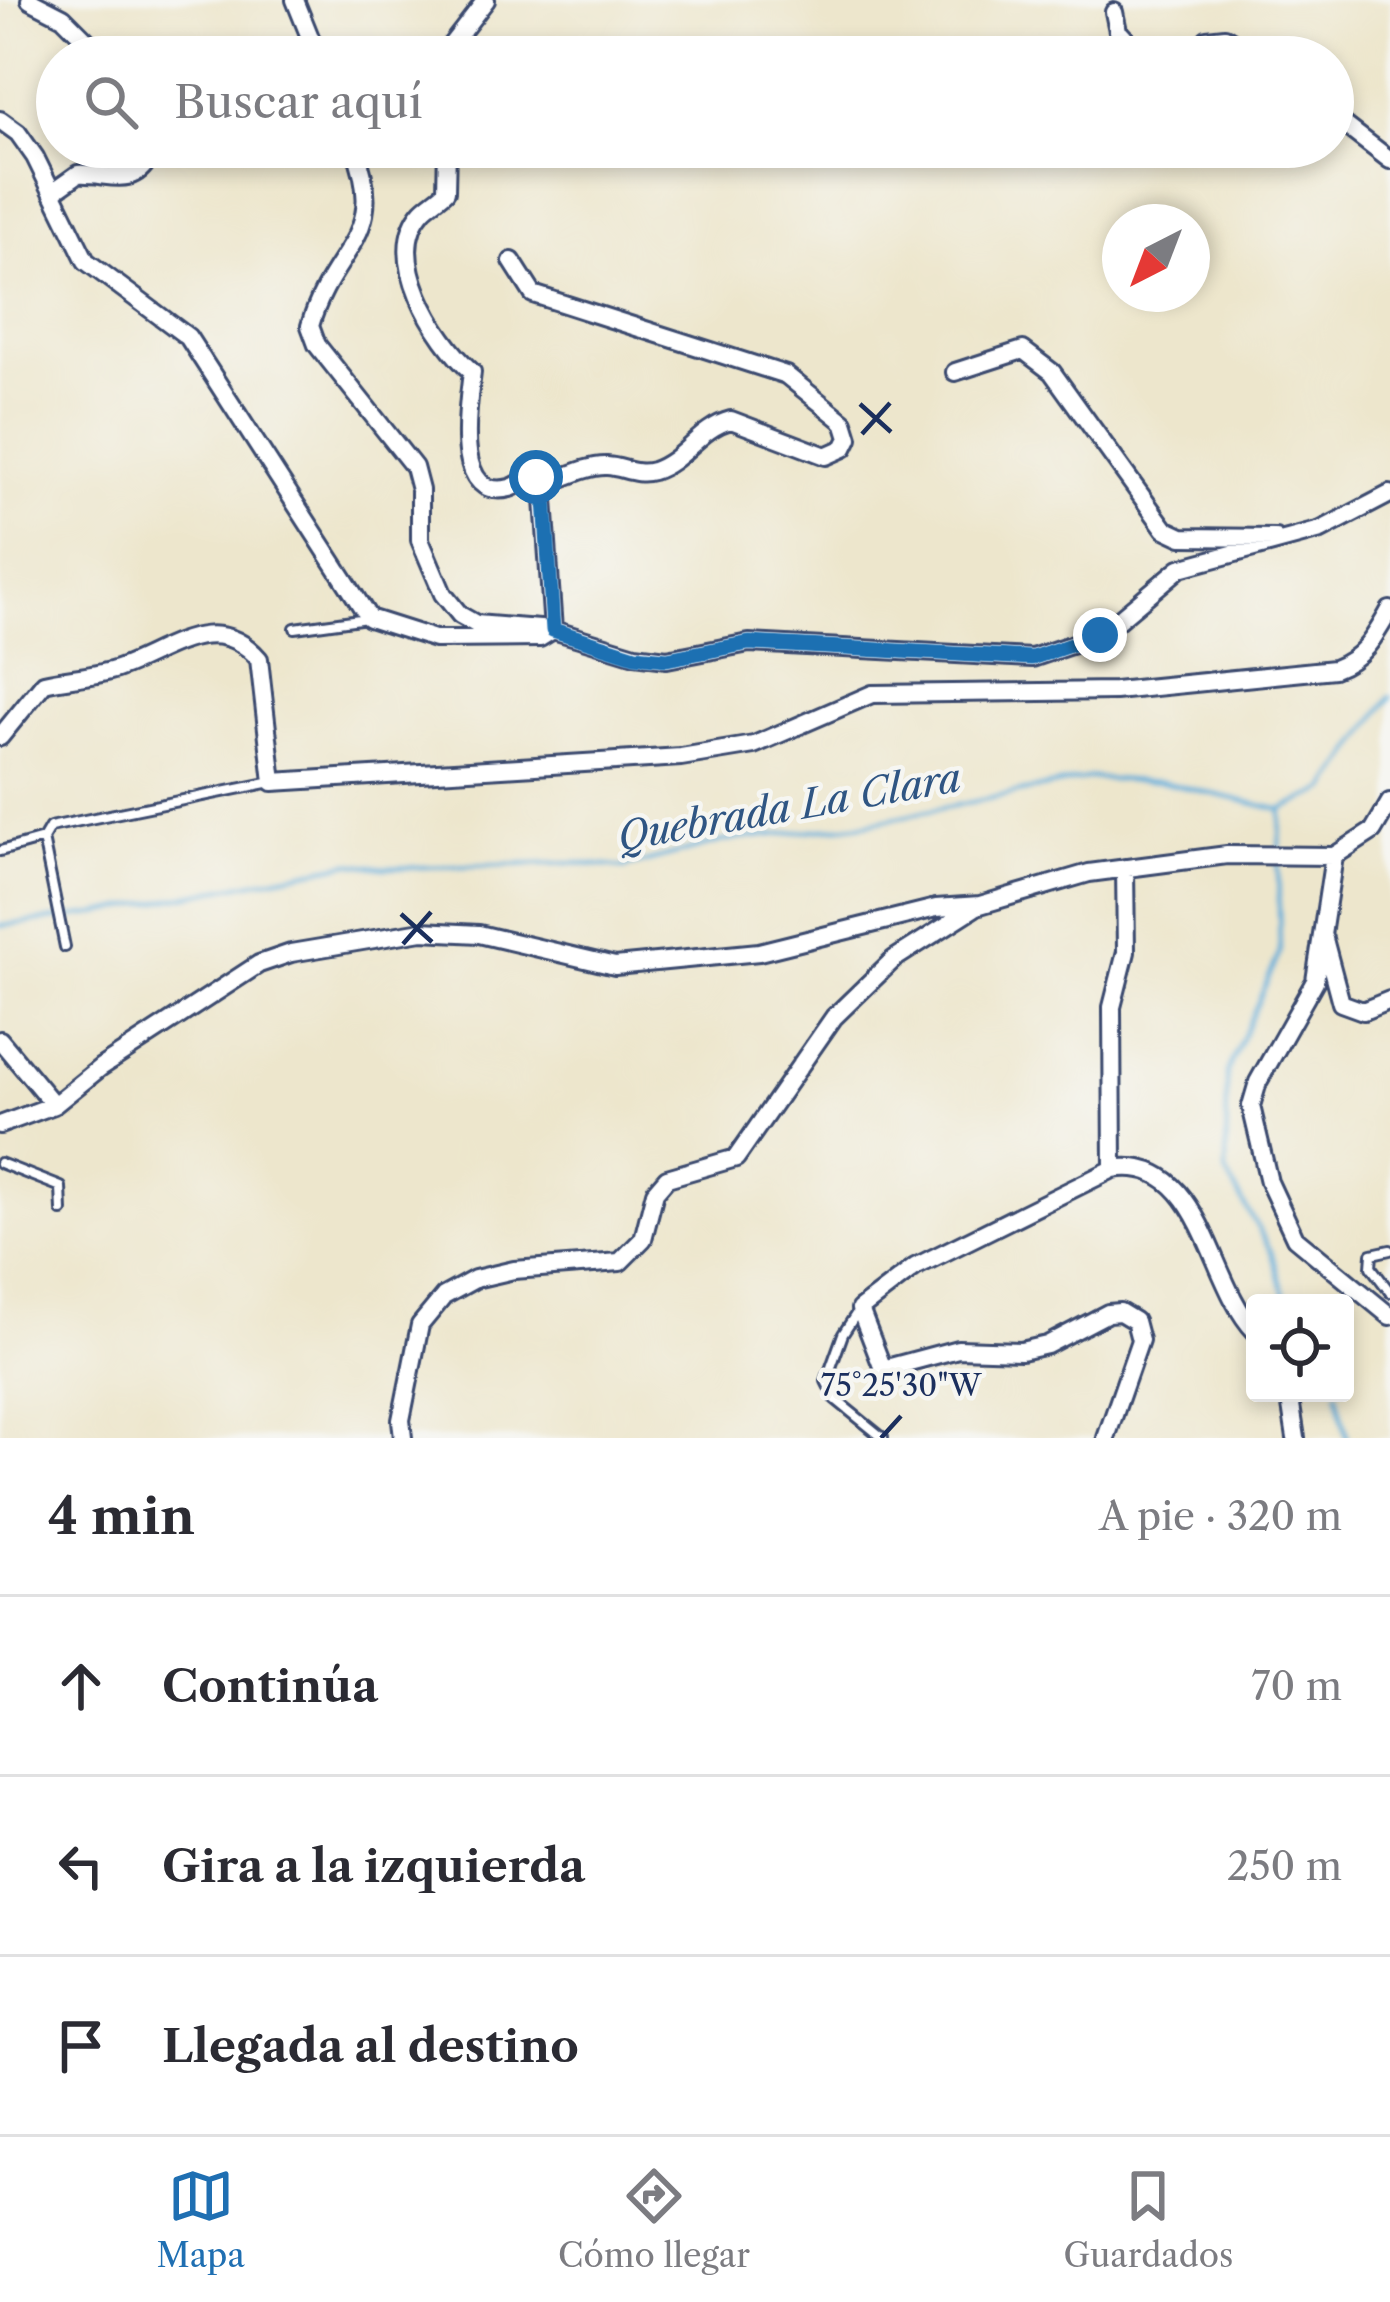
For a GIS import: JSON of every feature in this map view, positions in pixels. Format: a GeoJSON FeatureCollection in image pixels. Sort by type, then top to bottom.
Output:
{"type":"FeatureCollection","features":[{"type":"Feature","properties":{"kind":"street"},"geometry":{"type":"LineString","coordinates":[[31,0],[63,16],[83,36]]}},
{"type":"Feature","properties":{"kind":"street"},"geometry":{"type":"LineString","coordinates":[[296,0],[310,36]]}},
{"type":"Feature","properties":{"kind":"street"},"geometry":{"type":"LineString","coordinates":[[458,36],[486,0]]}},
{"type":"Feature","properties":{"kind":"street"},"geometry":{"type":"LineString","coordinates":[[1114,12],[1123,36]]}},
{"type":"Feature","properties":{"kind":"street"},"geometry":{"type":"LineString","coordinates":[[0,120],[19,134],[36,162]]}},
{"type":"Feature","properties":{"kind":"street"},"geometry":{"type":"LineString","coordinates":[[1354,132],[1390,160]]}},
{"type":"Feature","properties":{"kind":"street"},"geometry":{"type":"LineString","coordinates":[[40,168],[86,261],[188,337],[369,618],[435,639],[540,638],[553,630]]}},
{"type":"Feature","properties":{"kind":"street"},"geometry":{"type":"LineString","coordinates":[[54,191],[78,174],[128,180],[144,168]]}},
{"type":"Feature","properties":{"kind":"street"},"geometry":{"type":"LineString","coordinates":[[362,168],[369,187],[368,214],[310,326],[317,345],[413,467],[420,490],[420,541],[443,594],[476,624],[553,630],[635,656],[667,659],[749,643],[1032,658],[1100,635],[1180,568],[1321,530],[1390,494]]}},
{"type":"Feature","properties":{"kind":"street"},"geometry":{"type":"LineString","coordinates":[[447,168],[446,191],[422,211],[410,259],[424,315],[472,372],[464,454],[477,476],[496,487],[510,488],[536,477],[543,485],[553,630]]}},
{"type":"Feature","properties":{"kind":"street"},"geometry":{"type":"LineString","coordinates":[[512,261],[533,294],[588,308],[644,334],[751,359],[786,374],[844,422],[849,438],[844,448],[826,456],[730,420],[714,424],[672,462],[652,471],[635,474],[602,465],[543,485]]}},
{"type":"Feature","properties":{"kind":"street"},"geometry":{"type":"LineString","coordinates":[[955,372],[1023,350],[1052,372],[1165,529],[1182,537],[1288,539]]}},
{"type":"Feature","properties":{"kind":"street"},"geometry":{"type":"LineString","coordinates":[[0,737],[44,683],[119,668],[199,633],[230,636],[259,658],[273,782],[680,757],[754,746],[872,694],[1115,692],[1334,669],[1352,662],[1370,644],[1390,610]]}},
{"type":"Feature","properties":{"kind":"street"},"geometry":{"type":"LineString","coordinates":[[0,1125],[54,1105],[100,1066],[259,964],[290,953],[422,932],[479,934],[615,966],[759,952],[1125,868],[1227,855],[1334,856],[1372,831],[1390,802]]}},
{"type":"Feature","properties":{"kind":"street"},"geometry":{"type":"LineString","coordinates":[[1334,856],[1315,981],[1258,1082],[1251,1106],[1269,1182],[1295,1238],[1390,1316]]}},
{"type":"Feature","properties":{"kind":"street"},"geometry":{"type":"LineString","coordinates":[[1113,1169],[1112,1007],[1126,952],[1125,868]]}},
{"type":"Feature","properties":{"kind":"street"},"geometry":{"type":"LineString","coordinates":[[403,1438],[401,1420],[420,1325],[444,1296],[475,1279],[620,1262],[634,1253],[656,1192],[667,1178],[736,1158],[834,1017],[895,959],[980,904]]}},
{"type":"Feature","properties":{"kind":"street"},"geometry":{"type":"LineString","coordinates":[[1323,934],[1341,1003],[1363,1010],[1390,1000]]}},
{"type":"Feature","properties":{"kind":"street"},"geometry":{"type":"LineString","coordinates":[[0,1040],[54,1105]]}},
{"type":"Feature","properties":{"kind":"street"},"geometry":{"type":"LineString","coordinates":[[1106,1438],[1140,1340],[1138,1327],[1126,1314],[1108,1313],[1047,1346],[1021,1351],[958,1349],[883,1369],[860,1309],[915,1267],[1113,1169],[1150,1170],[1181,1192],[1226,1288],[1246,1318]]}},
{"type":"Feature","properties":{"kind":"street"},"geometry":{"type":"LineString","coordinates":[[1290,1402],[1296,1438]]}},
{"type":"Feature","properties":{"kind":"lane"},"geometry":{"type":"LineString","coordinates":[[295,628],[369,618]]}},
{"type":"Feature","properties":{"kind":"lane"},"geometry":{"type":"LineString","coordinates":[[0,851],[44,839],[62,820],[273,782]]}},
{"type":"Feature","properties":{"kind":"lane"},"geometry":{"type":"LineString","coordinates":[[44,839],[65,947]]}},
{"type":"Feature","properties":{"kind":"lane"},"geometry":{"type":"LineString","coordinates":[[0,1163],[61,1187],[66,1199],[62,1211]]}},
{"type":"Feature","properties":{"kind":"lane"},"geometry":{"type":"LineString","coordinates":[[1390,1250],[1372,1254],[1371,1267],[1390,1292]]}},
{"type":"Feature","properties":{"kind":"lane"},"geometry":{"type":"LineString","coordinates":[[860,1309],[842,1334],[826,1381],[835,1399],[883,1438]]}},
{"type":"Feature","properties":{"kind":"waterway","name":"Quebrada La Clara"},"geometry":{"type":"LineString","coordinates":[[0,926],[95,914],[349,863],[384,868],[577,863],[624,868],[723,841],[864,824],[1090,778],[1162,782],[1282,810],[1327,789],[1390,697]]}},
{"type":"Feature","properties":{"kind":"waterway"},"geometry":{"type":"LineString","coordinates":[[1279,849],[1282,810]]}},
{"type":"Feature","properties":{"kind":"waterway"},"geometry":{"type":"LineString","coordinates":[[1278,861],[1280,952],[1227,1072],[1226,1173],[1271,1251],[1285,1294]]}},
{"type":"Feature","properties":{"kind":"waterway"},"geometry":{"type":"LineString","coordinates":[[1339,1402],[1347,1438]]}},
{"type":"Feature","properties":{"kind":"route"},"geometry":{"type":"LineString","coordinates":[[536,477],[545,498],[553,630],[635,656],[667,659],[749,643],[1032,658],[1100,635]]}}]}
